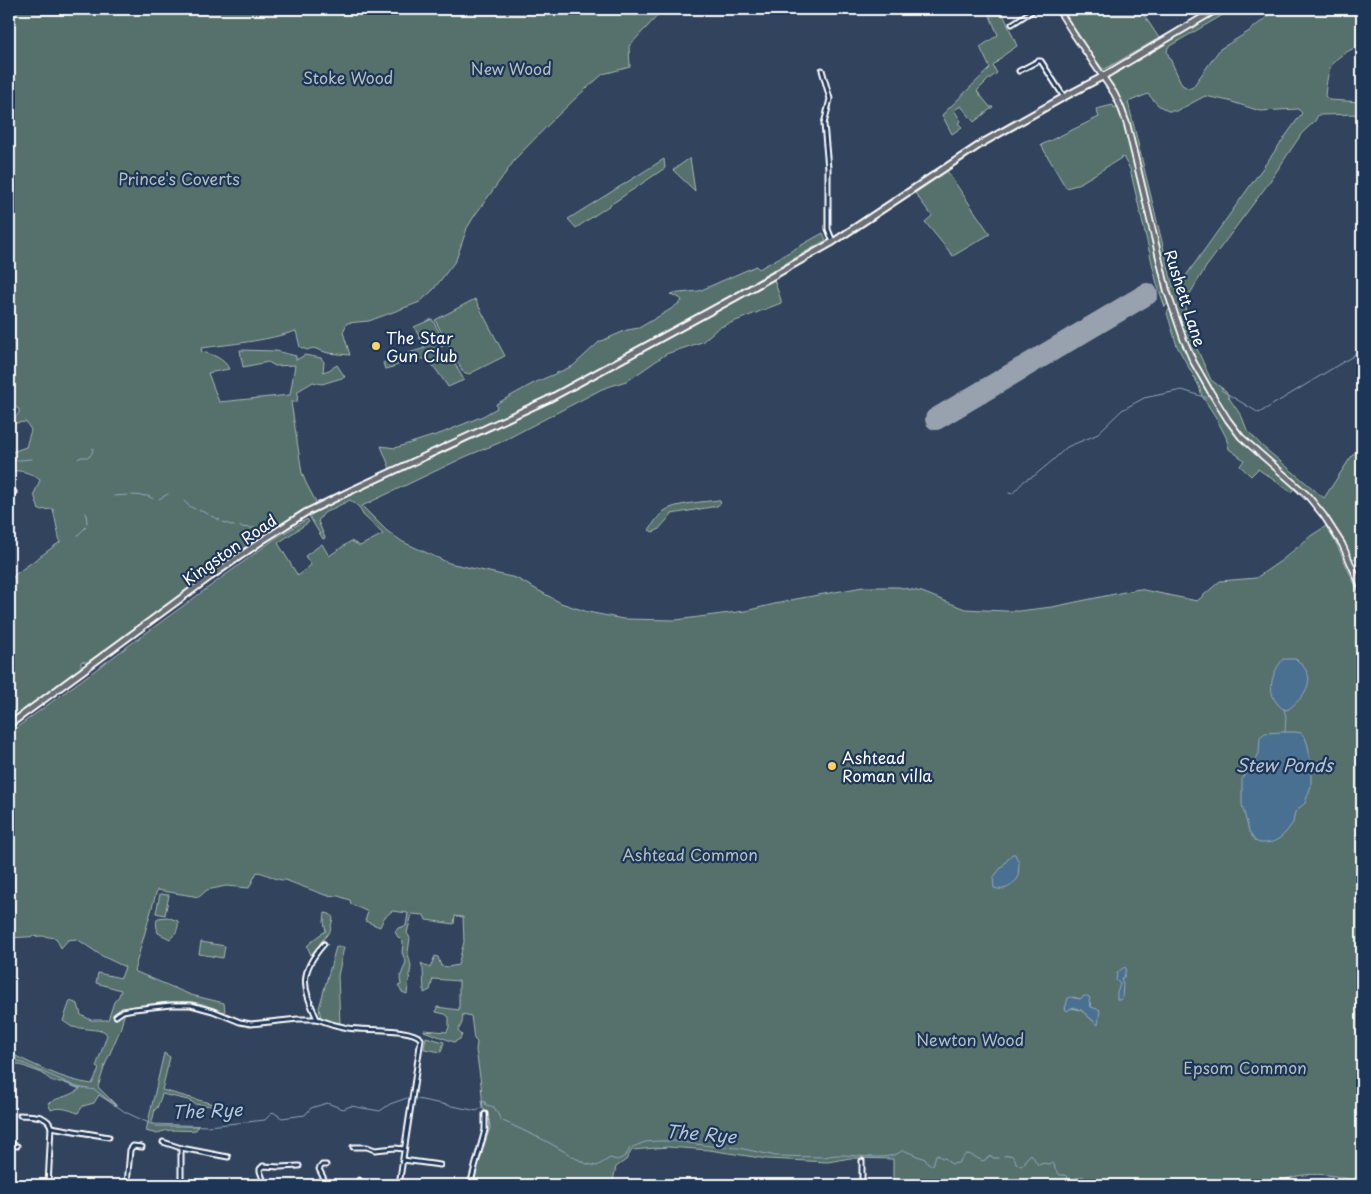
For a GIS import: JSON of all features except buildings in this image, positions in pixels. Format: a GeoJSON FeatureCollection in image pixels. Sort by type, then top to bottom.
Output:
{"type":"FeatureCollection","features":[{"type":"Feature","properties":{"kind":"highway","name":"Kingston Road"},"geometry":{"type":"LineString","coordinates":[[9,725],[210,576],[305,513],[547,400],[625,359],[833,242],[984,142],[1102,77],[1216,9]]}},
{"type":"Feature","properties":{"kind":"main road","name":"Rushett Lane"},"geometry":{"type":"LineString","coordinates":[[1058,9],[1120,105],[1127,124],[1167,291],[1193,361],[1228,420],[1241,437],[1307,495],[1324,516],[1342,544],[1362,589]]}},
{"type":"Feature","properties":{"kind":"street"},"geometry":{"type":"LineString","coordinates":[[1012,24],[1035,9]]}},
{"type":"Feature","properties":{"kind":"street"},"geometry":{"type":"LineString","coordinates":[[1019,71],[1041,61],[1064,97]]}},
{"type":"Feature","properties":{"kind":"street"},"geometry":{"type":"LineString","coordinates":[[822,70],[830,99],[824,124],[828,168],[828,229],[833,242]]}},
{"type":"Feature","properties":{"kind":"street"},"geometry":{"type":"LineString","coordinates":[[9,495],[14,492]]}},
{"type":"Feature","properties":{"kind":"street"},"geometry":{"type":"LineString","coordinates":[[318,1018],[307,995],[305,979],[313,958],[324,944]]}},
{"type":"Feature","properties":{"kind":"street"},"geometry":{"type":"LineString","coordinates":[[116,1016],[123,1011],[134,1009],[191,1005],[250,1024],[318,1018],[333,1025],[350,1029],[415,1034],[422,1041],[399,1185]]}},
{"type":"Feature","properties":{"kind":"street"},"geometry":{"type":"LineString","coordinates":[[470,1185],[485,1130],[485,1114]]}},
{"type":"Feature","properties":{"kind":"street"},"geometry":{"type":"LineString","coordinates":[[20,1115],[44,1118],[52,1127],[48,1185]]}},
{"type":"Feature","properties":{"kind":"street"},"geometry":{"type":"LineString","coordinates":[[52,1127],[109,1137]]}},
{"type":"Feature","properties":{"kind":"street"},"geometry":{"type":"LineString","coordinates":[[163,1142],[181,1148],[228,1157]]}},
{"type":"Feature","properties":{"kind":"street"},"geometry":{"type":"LineString","coordinates":[[9,1144],[17,1146]]}},
{"type":"Feature","properties":{"kind":"street"},"geometry":{"type":"LineString","coordinates":[[127,1185],[130,1150],[133,1146],[142,1147]]}},
{"type":"Feature","properties":{"kind":"street"},"geometry":{"type":"LineString","coordinates":[[353,1147],[367,1147],[375,1150],[404,1148]]}},
{"type":"Feature","properties":{"kind":"street"},"geometry":{"type":"LineString","coordinates":[[181,1148],[181,1185]]}},
{"type":"Feature","properties":{"kind":"street"},"geometry":{"type":"LineString","coordinates":[[403,1160],[440,1165]]}},
{"type":"Feature","properties":{"kind":"street"},"geometry":{"type":"LineString","coordinates":[[862,1161],[862,1185]]}},
{"type":"Feature","properties":{"kind":"street"},"geometry":{"type":"LineString","coordinates":[[324,1185],[319,1169],[322,1165],[326,1165]]}},
{"type":"Feature","properties":{"kind":"street"},"geometry":{"type":"LineString","coordinates":[[265,1185],[260,1171],[263,1166],[299,1166]]}},
{"type":"Feature","properties":{"kind":"street"},"geometry":{"type":"LineString","coordinates":[[359,1180],[359,1185]]}},
{"type":"Feature","properties":{"kind":"green space","name":"Prince's Coverts"},"geometry":{"type":"Polygon","coordinates":[[[9,9],[664,9],[629,46],[630,67],[603,74],[555,118],[517,157],[475,215],[467,228],[456,260],[433,290],[420,302],[369,321],[347,323],[343,332],[350,355],[328,353],[313,348],[307,350],[300,347],[296,331],[260,340],[201,348],[202,352],[221,360],[229,369],[208,373],[219,402],[290,395],[295,365],[275,366],[268,362],[243,367],[240,350],[276,351],[296,356],[296,360],[305,355],[321,358],[324,362],[323,372],[337,365],[345,377],[322,384],[313,382],[298,391],[297,402],[291,402],[302,473],[316,502],[315,504],[259,540],[88,662],[81,662],[81,668],[74,674],[9,721],[9,581],[60,542],[53,509],[39,510],[34,494],[40,480],[25,472],[9,471],[9,453],[26,447],[31,430],[26,422],[15,423],[14,419],[19,413],[19,409],[9,404],[9,9]]]}},
{"type":"Feature","properties":{"kind":"green space"},"geometry":{"type":"Polygon","coordinates":[[[987,9],[1001,9],[1017,46],[993,66],[997,73],[977,91],[990,107],[993,107],[974,122],[961,106],[954,110],[961,121],[958,123],[962,127],[952,134],[942,115],[990,68],[980,47],[998,35],[987,9]]]}},
{"type":"Feature","properties":{"kind":"green space"},"geometry":{"type":"Polygon","coordinates":[[[1062,9],[1140,9],[1159,38],[1103,69],[1062,9]]]}},
{"type":"Feature","properties":{"kind":"green space"},"geometry":{"type":"Polygon","coordinates":[[[1224,9],[1233,9],[1168,47],[1167,52],[1182,85],[1192,88],[1220,49],[1248,32],[1268,16],[1265,9],[1362,9],[1362,44],[1344,54],[1332,64],[1328,74],[1325,96],[1329,100],[1362,102],[1362,114],[1318,115],[1315,121],[1302,133],[1268,184],[1206,267],[1188,297],[1185,312],[1188,329],[1185,331],[1189,331],[1211,380],[1226,391],[1242,417],[1247,430],[1262,446],[1324,498],[1351,457],[1362,444],[1362,492],[1360,494],[1362,501],[1362,524],[1359,537],[1362,557],[1352,558],[1328,517],[1310,494],[1305,500],[1294,489],[1291,492],[1258,469],[1251,476],[1240,466],[1244,460],[1229,449],[1226,437],[1202,396],[1199,386],[1177,346],[1167,313],[1174,301],[1172,288],[1169,287],[1127,117],[1120,100],[1108,80],[1110,76],[1224,9]],[[1148,94],[1128,102],[1173,287],[1180,284],[1302,113],[1298,109],[1260,111],[1205,96],[1177,111],[1168,111],[1158,105],[1148,94]]]}},
{"type":"Feature","properties":{"kind":"green space"},"geometry":{"type":"Polygon","coordinates":[[[1113,105],[1114,108],[1118,106],[1135,165],[1168,303],[1165,307],[1157,284],[1130,169],[1123,157],[1077,185],[1066,188],[1041,145],[1099,117],[1096,109],[1113,105]]]}},
{"type":"Feature","properties":{"kind":"green space"},"geometry":{"type":"Polygon","coordinates":[[[690,158],[695,191],[673,170],[690,158]]]}},
{"type":"Feature","properties":{"kind":"green space"},"geometry":{"type":"Polygon","coordinates":[[[664,159],[665,168],[576,228],[568,219],[664,159]]]}},
{"type":"Feature","properties":{"kind":"green space"},"geometry":{"type":"Polygon","coordinates":[[[947,171],[990,234],[953,256],[925,222],[932,216],[915,193],[947,171]]]}},
{"type":"Feature","properties":{"kind":"green space"},"geometry":{"type":"Polygon","coordinates":[[[823,233],[826,240],[627,355],[552,395],[456,442],[391,471],[381,446],[395,448],[442,433],[483,416],[497,408],[496,404],[534,383],[573,366],[599,342],[627,330],[639,328],[682,301],[680,298],[670,294],[699,291],[756,266],[759,269],[823,233]]]}},
{"type":"Feature","properties":{"kind":"green space"},"geometry":{"type":"Polygon","coordinates":[[[774,280],[781,303],[718,328],[702,342],[666,354],[629,380],[602,389],[499,443],[467,456],[362,506],[387,531],[403,542],[449,563],[516,578],[561,603],[588,612],[623,619],[676,620],[745,611],[796,599],[863,587],[899,587],[922,592],[965,609],[1005,611],[1052,607],[1139,589],[1197,601],[1220,581],[1256,578],[1326,526],[1337,545],[1362,600],[1362,1184],[1341,1177],[1318,1174],[1295,1177],[1274,1185],[893,1185],[893,1159],[850,1158],[828,1162],[767,1159],[709,1150],[668,1147],[632,1150],[626,1160],[616,1167],[612,1185],[471,1185],[483,1142],[485,1142],[490,1128],[489,1120],[486,1119],[485,1110],[483,1109],[476,1050],[477,1042],[474,1039],[471,1016],[463,1014],[462,1023],[458,1031],[462,1035],[460,1039],[454,1042],[424,1031],[447,1032],[449,1017],[436,1012],[437,1007],[459,1010],[459,981],[433,979],[430,990],[424,993],[421,963],[430,968],[435,956],[438,957],[441,966],[458,965],[464,942],[463,917],[455,916],[454,924],[426,920],[424,915],[412,914],[407,933],[410,938],[408,953],[411,966],[407,994],[402,992],[398,986],[401,985],[400,978],[406,962],[402,953],[403,942],[395,932],[398,928],[406,926],[408,913],[392,911],[384,918],[380,927],[365,921],[368,912],[351,904],[350,900],[338,896],[325,895],[257,872],[249,888],[226,886],[207,890],[199,897],[157,890],[134,971],[191,995],[224,1003],[225,1011],[221,1012],[194,1002],[164,1003],[126,1008],[120,1030],[98,1087],[116,1106],[99,1095],[94,1103],[83,1106],[78,1113],[61,1108],[51,1110],[48,1103],[80,1089],[62,1082],[53,1082],[42,1073],[9,1061],[9,1053],[60,1076],[92,1084],[99,1069],[96,1067],[107,1035],[104,1031],[72,1027],[63,1021],[70,1001],[78,1004],[81,1015],[91,1020],[108,1020],[114,1002],[121,990],[96,983],[98,973],[121,978],[125,967],[102,956],[77,939],[68,940],[61,948],[56,938],[42,936],[9,938],[9,733],[276,538],[307,519],[309,522],[278,543],[298,576],[311,565],[305,556],[322,544],[329,556],[351,541],[360,546],[383,534],[363,515],[359,507],[350,500],[324,513],[318,521],[325,538],[323,539],[309,516],[350,493],[438,455],[588,382],[774,280]],[[1073,997],[1065,1008],[1081,1011],[1094,1022],[1090,1002],[1073,997]]]}},
{"type":"Feature","properties":{"kind":"green space"},"geometry":{"type":"Polygon","coordinates":[[[475,299],[505,356],[469,374],[463,372],[435,320],[475,299]]]}},
{"type":"Feature","properties":{"kind":"green space"},"geometry":{"type":"Polygon","coordinates":[[[432,319],[446,344],[438,349],[444,361],[451,357],[464,380],[448,387],[429,361],[422,359],[412,360],[385,369],[383,363],[425,348],[414,327],[432,319]]]}},
{"type":"Feature","properties":{"kind":"green space"},"geometry":{"type":"Polygon","coordinates":[[[719,500],[721,503],[717,506],[672,514],[658,530],[653,532],[649,530],[660,515],[669,508],[690,503],[719,500]]]}},
{"type":"Feature","properties":{"kind":"green space"},"geometry":{"type":"Polygon","coordinates":[[[160,894],[169,895],[165,915],[156,913],[160,894]]]}},
{"type":"Feature","properties":{"kind":"green space"},"geometry":{"type":"Polygon","coordinates":[[[325,913],[330,914],[333,918],[330,931],[311,955],[307,946],[326,931],[325,913]]]}},
{"type":"Feature","properties":{"kind":"green space"},"geometry":{"type":"Polygon","coordinates":[[[167,917],[178,921],[177,931],[170,939],[158,933],[156,925],[158,918],[167,917]]]}},
{"type":"Feature","properties":{"kind":"green space"},"geometry":{"type":"Polygon","coordinates":[[[201,942],[225,946],[223,958],[199,954],[201,942]]]}},
{"type":"Feature","properties":{"kind":"green space"},"geometry":{"type":"Polygon","coordinates":[[[336,947],[344,947],[338,976],[340,1024],[321,1018],[319,1008],[336,947]]]}},
{"type":"Feature","properties":{"kind":"green space"},"geometry":{"type":"Polygon","coordinates":[[[426,1037],[444,1042],[441,1052],[424,1049],[426,1037]]]}},
{"type":"Feature","properties":{"kind":"green space"},"geometry":{"type":"Polygon","coordinates":[[[164,1053],[170,1057],[162,1090],[213,1104],[211,1106],[195,1104],[188,1100],[162,1094],[155,1109],[152,1122],[155,1126],[198,1126],[196,1130],[171,1130],[157,1134],[146,1131],[164,1053]]]}},
{"type":"Feature","properties":{"kind":"water","name":"Stew Ponds"},"geometry":{"type":"Polygon","coordinates":[[[1283,659],[1296,659],[1305,668],[1309,677],[1304,694],[1287,710],[1281,708],[1277,703],[1271,687],[1276,669],[1283,659]]]}},
{"type":"Feature","properties":{"kind":"water","name":"Stew Ponds"},"geometry":{"type":"Polygon","coordinates":[[[1265,733],[1301,733],[1305,737],[1311,767],[1311,786],[1305,803],[1295,812],[1293,823],[1287,831],[1273,842],[1260,843],[1255,841],[1249,831],[1242,805],[1242,779],[1259,753],[1260,737],[1265,733]]]}},
{"type":"Feature","properties":{"kind":"water"},"geometry":{"type":"Polygon","coordinates":[[[1012,854],[1015,854],[1019,863],[1018,878],[1005,889],[994,888],[993,878],[1012,854]]]}},
{"type":"Feature","properties":{"kind":"water"},"geometry":{"type":"Polygon","coordinates":[[[1125,967],[1126,969],[1124,977],[1121,978],[1123,984],[1122,999],[1119,1000],[1117,999],[1117,992],[1120,984],[1116,980],[1117,973],[1125,967]]]}},
{"type":"Feature","properties":{"kind":"water"},"geometry":{"type":"Polygon","coordinates":[[[1084,996],[1090,998],[1091,1007],[1100,1010],[1098,1025],[1081,1010],[1073,1007],[1067,1011],[1065,1009],[1068,998],[1080,999],[1084,996]]]}},
{"type":"Feature","properties":{"kind":"waterway"},"geometry":{"type":"LineString","coordinates":[[1221,390],[1259,413],[1353,356],[1362,345]]}},
{"type":"Feature","properties":{"kind":"waterway"},"geometry":{"type":"LineString","coordinates":[[1009,493],[1012,494],[1025,480],[1034,476],[1067,447],[1096,435],[1122,410],[1144,398],[1182,390],[1207,398]]}},
{"type":"Feature","properties":{"kind":"waterway"},"geometry":{"type":"LineString","coordinates":[[78,459],[89,457],[93,448]]}},
{"type":"Feature","properties":{"kind":"waterway"},"geometry":{"type":"LineString","coordinates":[[9,461],[32,459]]}},
{"type":"Feature","properties":{"kind":"waterway"},"geometry":{"type":"LineString","coordinates":[[159,499],[168,494]]}},
{"type":"Feature","properties":{"kind":"waterway"},"geometry":{"type":"LineString","coordinates":[[114,496],[128,495]]}},
{"type":"Feature","properties":{"kind":"waterway"},"geometry":{"type":"LineString","coordinates":[[132,495],[148,496],[153,499]]}},
{"type":"Feature","properties":{"kind":"waterway"},"geometry":{"type":"LineString","coordinates":[[184,501],[195,509]]}},
{"type":"Feature","properties":{"kind":"waterway"},"geometry":{"type":"LineString","coordinates":[[199,510],[208,514]]}},
{"type":"Feature","properties":{"kind":"waterway"},"geometry":{"type":"LineString","coordinates":[[86,513],[87,523]]}},
{"type":"Feature","properties":{"kind":"waterway"},"geometry":{"type":"LineString","coordinates":[[211,516],[220,520]]}},
{"type":"Feature","properties":{"kind":"waterway"},"geometry":{"type":"LineString","coordinates":[[223,522],[234,526]]}},
{"type":"Feature","properties":{"kind":"waterway"},"geometry":{"type":"LineString","coordinates":[[78,535],[87,526]]}},
{"type":"Feature","properties":{"kind":"waterway"},"geometry":{"type":"LineString","coordinates":[[240,527],[265,529]]}},
{"type":"Feature","properties":{"kind":"waterway"},"geometry":{"type":"LineString","coordinates":[[1284,709],[1286,717],[1285,732]]}},
{"type":"Feature","properties":{"kind":"waterway","name":"The Rye"},"geometry":{"type":"LineString","coordinates":[[9,1057],[77,1087],[95,1090],[125,1112],[151,1124],[209,1126],[265,1120],[273,1112],[282,1118],[305,1115],[311,1108],[327,1103],[343,1109],[351,1106],[380,1111],[390,1104],[407,1098]]}},
{"type":"Feature","properties":{"kind":"waterway","name":"The Rye"},"geometry":{"type":"LineString","coordinates":[[417,1099],[477,1111],[482,1107],[481,1100],[486,1105],[494,1107],[501,1120],[548,1142],[587,1164],[597,1166],[610,1158],[617,1160],[622,1158],[630,1148],[645,1142],[658,1141],[739,1148],[776,1156],[825,1157],[844,1155],[877,1157],[896,1154],[903,1150],[925,1159],[931,1165],[933,1165],[937,1154],[951,1164],[958,1163],[966,1154],[983,1161],[990,1156],[998,1158]]}},
{"type":"Feature","properties":{"kind":"waterway","name":"The Rye"},"geometry":{"type":"LineString","coordinates":[[1004,1156],[1011,1155],[1016,1163],[1021,1166],[1031,1154],[1038,1165],[1053,1163],[1060,1175],[1065,1175],[1070,1180],[1083,1176],[1085,1179],[1100,1183],[1100,1185]]}},
{"type":"Feature","properties":{"kind":"runway"},"geometry":{"type":"LineString","coordinates":[[936,419],[1147,294]]}},
{"type":"Feature","properties":{"kind":"place","name":"The Star Gun Club"},"geometry":{"type":"Point","coordinates":[376,346]}},
{"type":"Feature","properties":{"kind":"place","name":"Ashtead Roman villa"},"geometry":{"type":"Point","coordinates":[832,766]}},
{"type":"Feature","properties":{"kind":"park label","name":"New Wood"},"geometry":{"type":"Point","coordinates":[511,68]}},
{"type":"Feature","properties":{"kind":"park label","name":"Stoke Wood"},"geometry":{"type":"Point","coordinates":[348,77]}},
{"type":"Feature","properties":{"kind":"park label","name":"Ashtead Common"},"geometry":{"type":"Point","coordinates":[690,854]}},
{"type":"Feature","properties":{"kind":"park label","name":"Newton Wood"},"geometry":{"type":"Point","coordinates":[970,1039]}},
{"type":"Feature","properties":{"kind":"park label","name":"Epsom Common"},"geometry":{"type":"Point","coordinates":[1245,1067]}}]}
